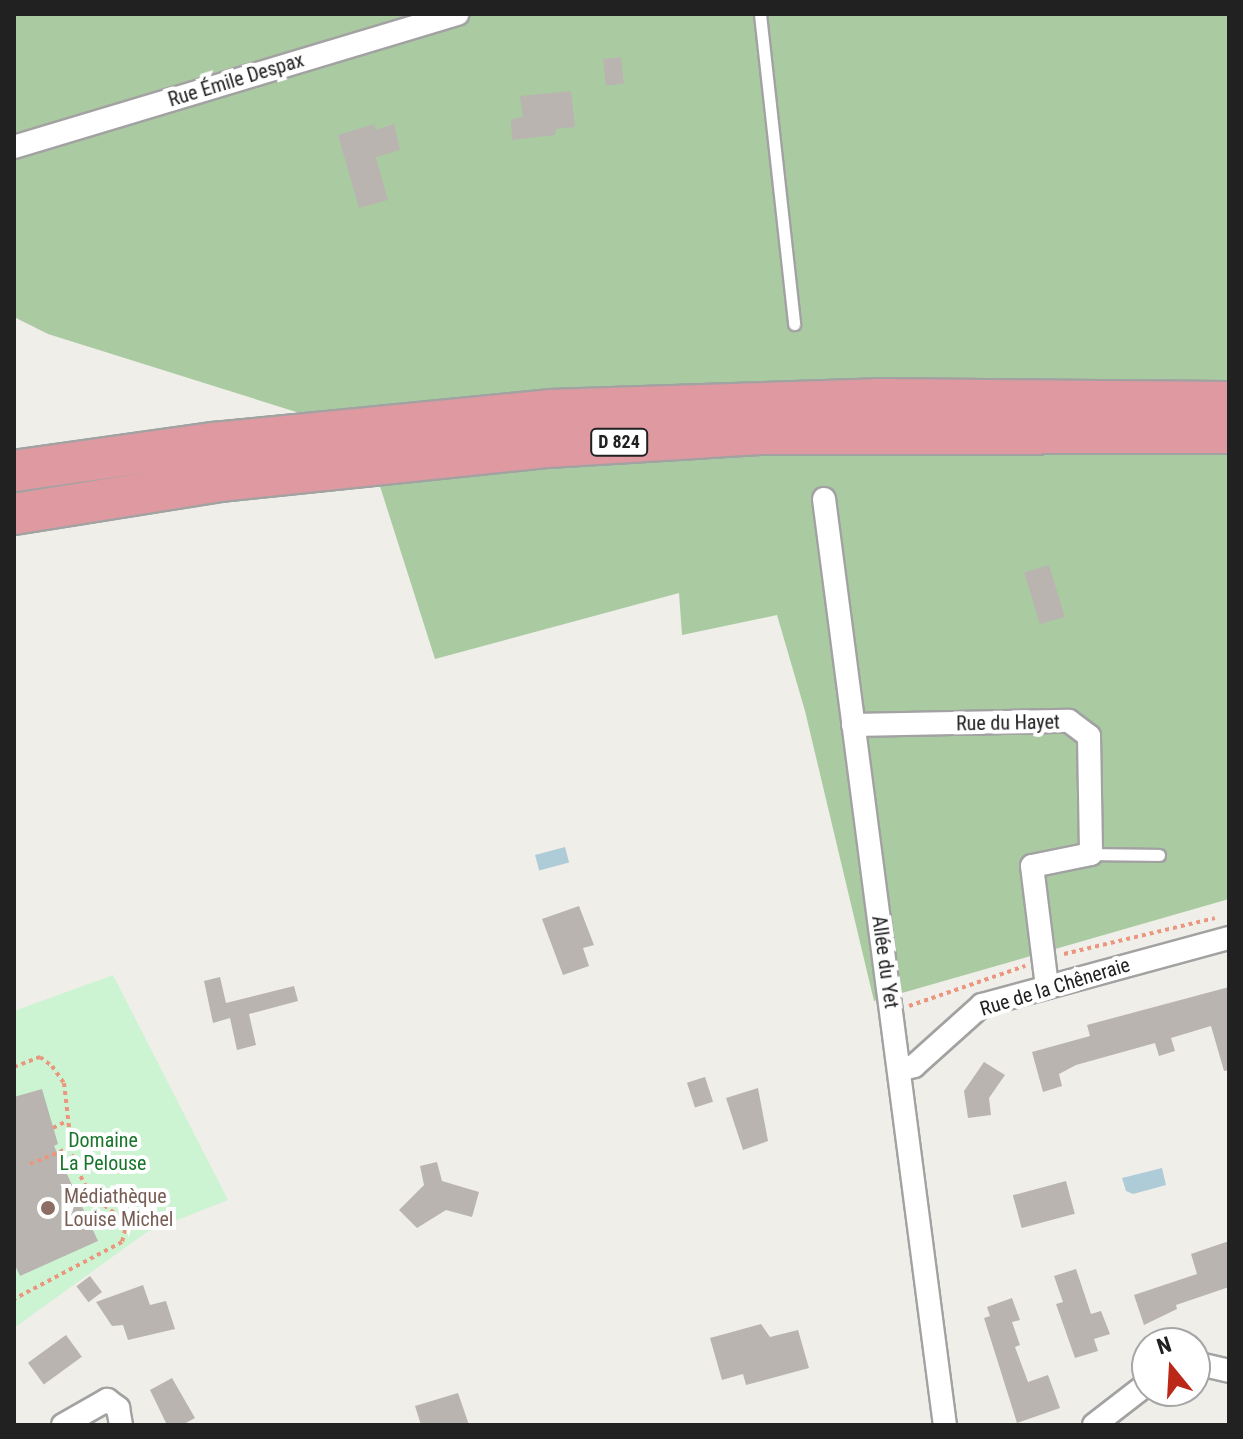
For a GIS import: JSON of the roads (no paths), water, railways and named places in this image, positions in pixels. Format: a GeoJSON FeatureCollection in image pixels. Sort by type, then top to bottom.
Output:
{"type":"FeatureCollection","features":[{"type":"Feature","properties":{"kind":"highway","name":"D 824"},"geometry":{"type":"LineString","coordinates":[[14,471],[214,443],[550,410],[878,399],[1229,402]]}},
{"type":"Feature","properties":{"kind":"highway","name":"D 824"},"geometry":{"type":"LineString","coordinates":[[14,514],[219,481],[592,444],[792,433],[1229,433]]}},
{"type":"Feature","properties":{"kind":"street","name":"Rue Émile Despax"},"geometry":{"type":"LineString","coordinates":[[14,147],[458,14]]}},
{"type":"Feature","properties":{"kind":"street","name":"Allée du Yet"},"geometry":{"type":"LineString","coordinates":[[824,499],[945,1425]]}},
{"type":"Feature","properties":{"kind":"street","name":"Rue du Hayet"},"geometry":{"type":"LineString","coordinates":[[853,725],[1069,721],[1089,736],[1091,854]]}},
{"type":"Feature","properties":{"kind":"street"},"geometry":{"type":"LineString","coordinates":[[1047,987],[1032,866],[1091,854]]}},
{"type":"Feature","properties":{"kind":"street","name":"Rue de la Chêneraie"},"geometry":{"type":"LineString","coordinates":[[899,1070],[914,1066],[982,1005],[1229,938]]}},
{"type":"Feature","properties":{"kind":"street"},"geometry":{"type":"LineString","coordinates":[[1094,1425],[1131,1396]]}},
{"type":"Feature","properties":{"kind":"street"},"geometry":{"type":"LineString","coordinates":[[63,1425],[107,1400],[118,1408],[121,1425]]}},
{"type":"Feature","properties":{"kind":"lane"},"geometry":{"type":"LineString","coordinates":[[760,14],[794,324]]}},
{"type":"Feature","properties":{"kind":"lane"},"geometry":{"type":"LineString","coordinates":[[1091,854],[1159,855]]}},
{"type":"Feature","properties":{"kind":"water"},"geometry":{"type":"Polygon","coordinates":[[[565,847],[569,862],[539,870],[535,855],[565,847]]]}},
{"type":"Feature","properties":{"kind":"water"},"geometry":{"type":"Polygon","coordinates":[[[1162,1168],[1166,1185],[1133,1194],[1126,1191],[1122,1178],[1162,1168]]]}},
{"type":"Feature","properties":{"kind":"place","name":"Médiathèque Louise Michel"},"geometry":{"type":"Point","coordinates":[48,1208]}},
{"type":"Feature","properties":{"kind":"park label","name":"Domaine La Pelouse"},"geometry":{"type":"Point","coordinates":[103,1152]}}]}
